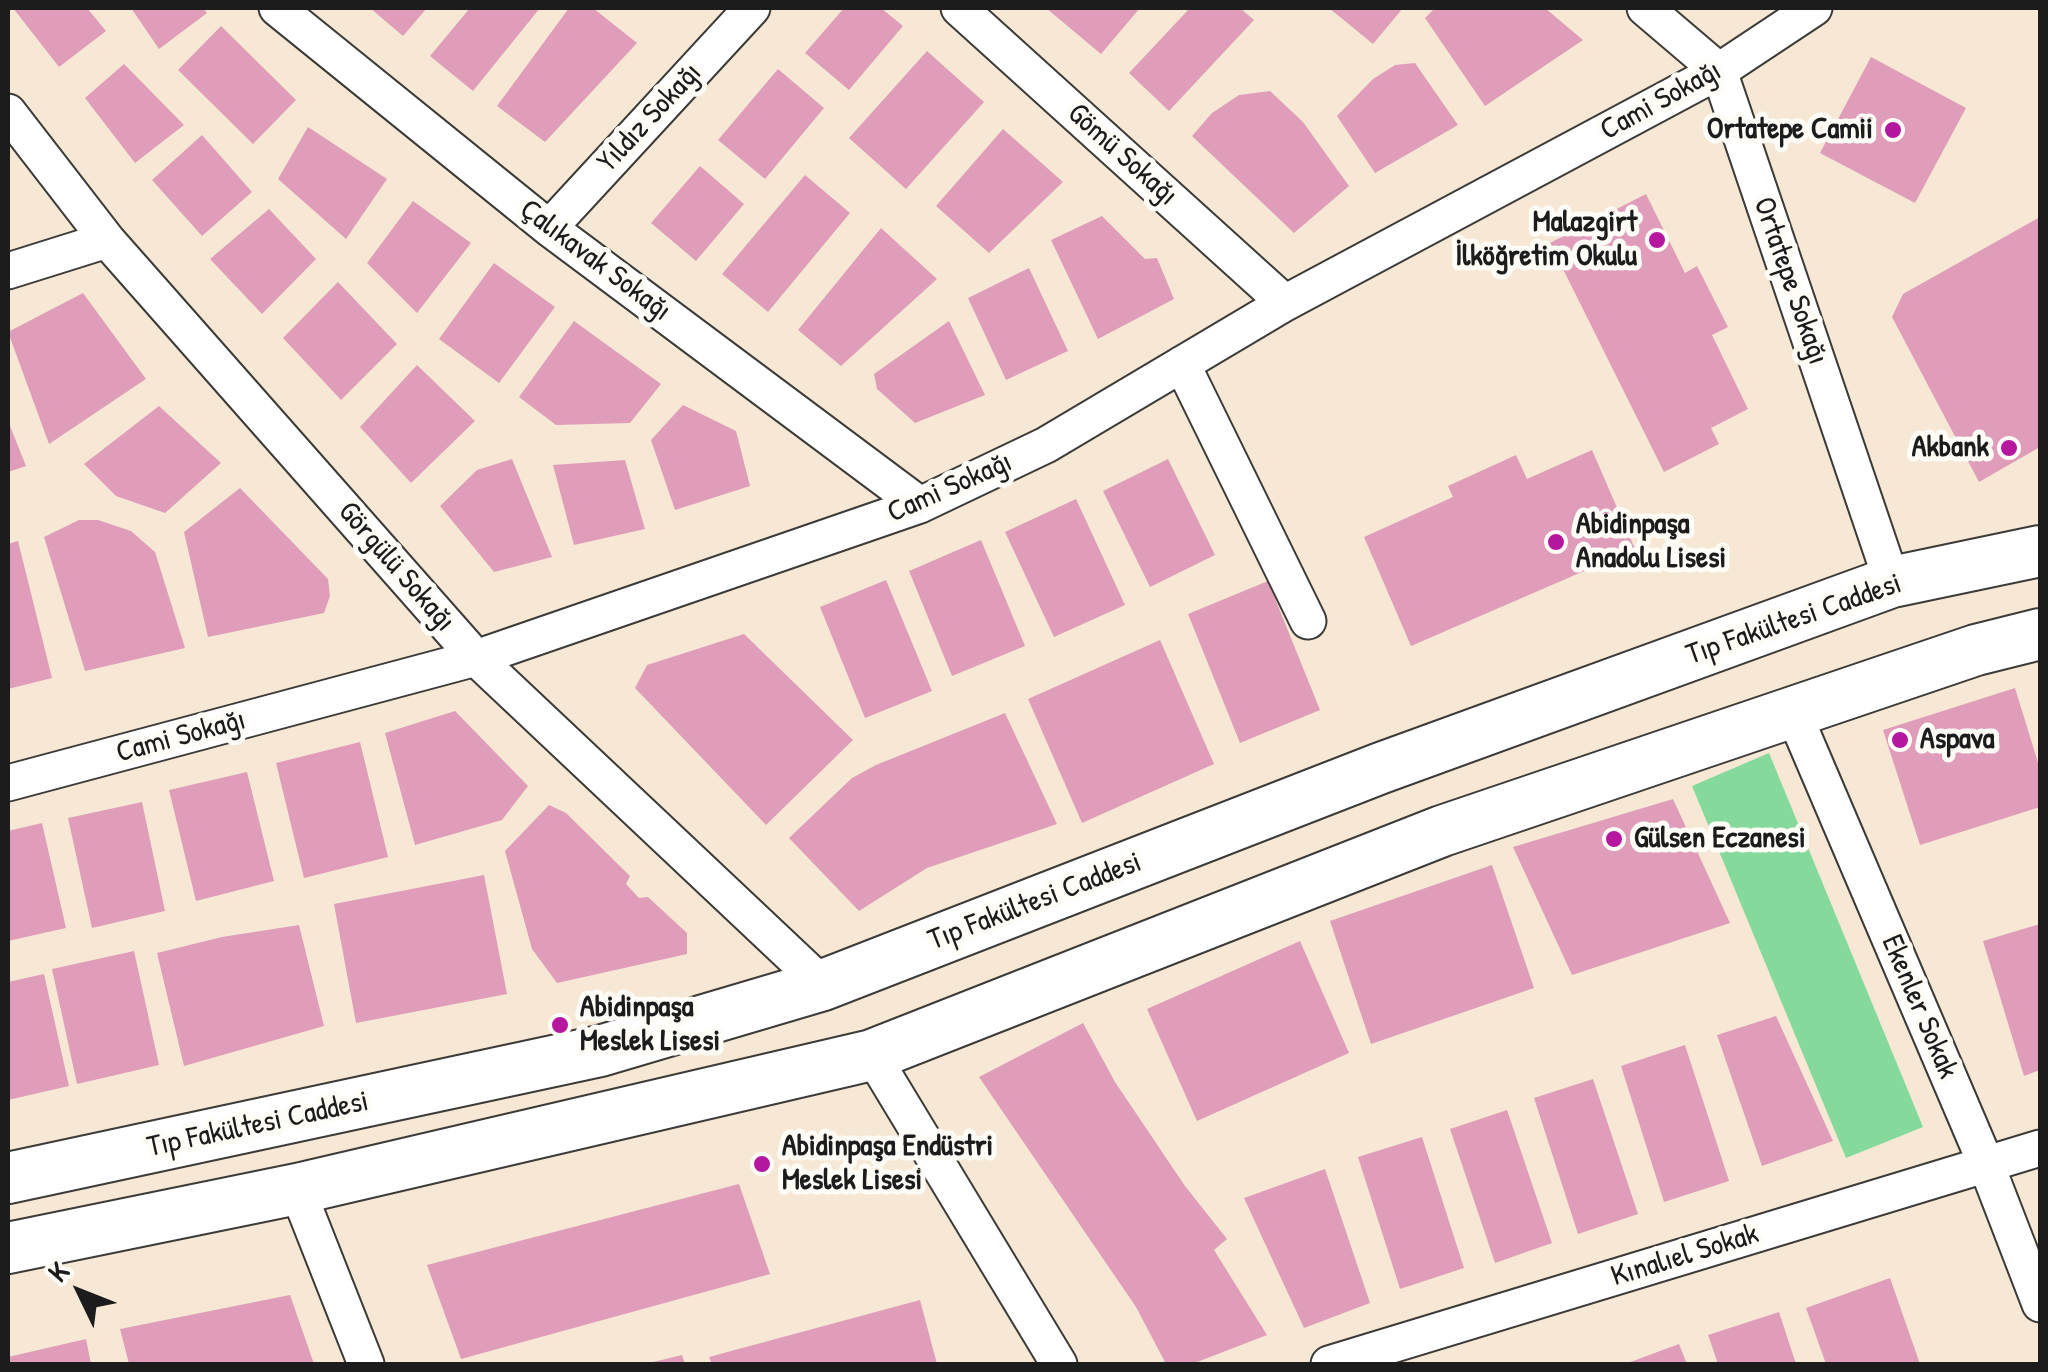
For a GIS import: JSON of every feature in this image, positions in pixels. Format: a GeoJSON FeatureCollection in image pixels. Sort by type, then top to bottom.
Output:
{"type":"FeatureCollection","features":[{"type":"Feature","properties":{"kind":"main road","name":"Tıp Fakültesi Caddesi"},"geometry":{"type":"LineString","coordinates":[[8,1178],[600,1052],[823,985],[1381,768],[1892,582],[2040,551]]}},
{"type":"Feature","properties":{"kind":"main road"},"geometry":{"type":"LineString","coordinates":[[8,1248],[297,1188],[872,1055],[1442,832],[1976,650],[2040,634]]}},
{"type":"Feature","properties":{"kind":"street","name":"Çalıkavak Sokağı"},"geometry":{"type":"LineString","coordinates":[[277,8],[549,228],[920,505]]}},
{"type":"Feature","properties":{"kind":"street","name":"Yıldız Sokağı"},"geometry":{"type":"LineString","coordinates":[[549,228],[752,8]]}},
{"type":"Feature","properties":{"kind":"street","name":"Gömü Sokağı"},"geometry":{"type":"LineString","coordinates":[[960,8],[1286,303]]}},
{"type":"Feature","properties":{"kind":"street"},"geometry":{"type":"LineString","coordinates":[[1646,8],[1720,72]]}},
{"type":"Feature","properties":{"kind":"street","name":"Cami Sokağı"},"geometry":{"type":"LineString","coordinates":[[8,783],[476,658],[920,505],[1046,445],[1286,303],[1720,72],[1814,8]]}},
{"type":"Feature","properties":{"kind":"street","name":"Ortatepe Sokağı"},"geometry":{"type":"LineString","coordinates":[[1720,72],[1892,582]]}},
{"type":"Feature","properties":{"kind":"street","name":"Görgülü Sokağı"},"geometry":{"type":"LineString","coordinates":[[8,112],[107,240],[476,658],[823,985]]}},
{"type":"Feature","properties":{"kind":"street"},"geometry":{"type":"LineString","coordinates":[[8,271],[107,240]]}},
{"type":"Feature","properties":{"kind":"street"},"geometry":{"type":"LineString","coordinates":[[1182,364],[1308,621]]}},
{"type":"Feature","properties":{"kind":"street","name":"Ekenler Sokak"},"geometry":{"type":"LineString","coordinates":[[1793,712],[1986,1164],[2040,1304]]}},
{"type":"Feature","properties":{"kind":"street"},"geometry":{"type":"LineString","coordinates":[[872,1055],[1059,1364]]}},
{"type":"Feature","properties":{"kind":"street","name":"Kınalıel Sokak"},"geometry":{"type":"LineString","coordinates":[[1329,1364],[2040,1148]]}},
{"type":"Feature","properties":{"kind":"street"},"geometry":{"type":"LineString","coordinates":[[297,1188],[366,1364]]}},
{"type":"Feature","properties":{"kind":"green space"},"geometry":{"type":"Polygon","coordinates":[[[1769,753],[1923,1127],[1846,1158],[1692,786],[1769,753]]]}},
{"type":"Feature","properties":{"kind":"building"},"geometry":{"type":"Polygon","coordinates":[[[13,8],[87,8],[106,31],[59,67],[13,8]]]}},
{"type":"Feature","properties":{"kind":"building"},"geometry":{"type":"Polygon","coordinates":[[[131,8],[203,8],[207,13],[159,49],[131,8]]]}},
{"type":"Feature","properties":{"kind":"building"},"geometry":{"type":"Polygon","coordinates":[[[370,8],[427,8],[403,36],[370,8]]]}},
{"type":"Feature","properties":{"kind":"building"},"geometry":{"type":"Polygon","coordinates":[[[470,8],[540,8],[473,91],[430,56],[470,8]]]}},
{"type":"Feature","properties":{"kind":"building"},"geometry":{"type":"Polygon","coordinates":[[[569,8],[593,8],[637,43],[545,142],[497,106],[569,8]]]}},
{"type":"Feature","properties":{"kind":"building"},"geometry":{"type":"Polygon","coordinates":[[[844,8],[881,8],[903,26],[849,90],[805,53],[844,8]]]}},
{"type":"Feature","properties":{"kind":"building"},"geometry":{"type":"Polygon","coordinates":[[[1046,8],[1140,8],[1101,54],[1046,8]]]}},
{"type":"Feature","properties":{"kind":"building"},"geometry":{"type":"Polygon","coordinates":[[[1190,8],[1240,8],[1254,20],[1169,111],[1129,73],[1190,8]]]}},
{"type":"Feature","properties":{"kind":"building"},"geometry":{"type":"Polygon","coordinates":[[[1329,8],[1403,8],[1373,44],[1329,8]]]}},
{"type":"Feature","properties":{"kind":"building"},"geometry":{"type":"Polygon","coordinates":[[[1435,8],[1545,8],[1583,40],[1485,106],[1425,18],[1435,8]]]}},
{"type":"Feature","properties":{"kind":"building"},"geometry":{"type":"Polygon","coordinates":[[[221,26],[296,100],[253,144],[178,70],[221,26]]]}},
{"type":"Feature","properties":{"kind":"building"},"geometry":{"type":"Polygon","coordinates":[[[927,51],[984,102],[906,189],[849,138],[927,51]]]}},
{"type":"Feature","properties":{"kind":"building","name":"Ortatepe Camii"},"geometry":{"type":"Polygon","coordinates":[[[1871,57],[1966,108],[1915,203],[1820,153],[1871,57]]]}},
{"type":"Feature","properties":{"kind":"building"},"geometry":{"type":"Polygon","coordinates":[[[1415,63],[1458,125],[1375,173],[1337,116],[1373,79],[1395,65],[1415,63]]]}},
{"type":"Feature","properties":{"kind":"building"},"geometry":{"type":"Polygon","coordinates":[[[124,64],[184,125],[135,163],[85,98],[124,64]]]}},
{"type":"Feature","properties":{"kind":"building"},"geometry":{"type":"Polygon","coordinates":[[[778,69],[824,108],[765,179],[718,140],[778,69]]]}},
{"type":"Feature","properties":{"kind":"building"},"geometry":{"type":"Polygon","coordinates":[[[1270,91],[1303,122],[1349,186],[1294,233],[1192,136],[1212,113],[1239,95],[1270,91]]]}},
{"type":"Feature","properties":{"kind":"building"},"geometry":{"type":"Polygon","coordinates":[[[308,127],[387,179],[346,239],[278,179],[308,127]]]}},
{"type":"Feature","properties":{"kind":"building"},"geometry":{"type":"Polygon","coordinates":[[[1003,129],[1063,182],[989,253],[936,206],[1003,129]]]}},
{"type":"Feature","properties":{"kind":"building"},"geometry":{"type":"Polygon","coordinates":[[[202,135],[252,192],[202,236],[152,180],[202,135]]]}},
{"type":"Feature","properties":{"kind":"building"},"geometry":{"type":"Polygon","coordinates":[[[700,166],[744,204],[696,261],[651,223],[700,166]]]}},
{"type":"Feature","properties":{"kind":"building"},"geometry":{"type":"Polygon","coordinates":[[[805,175],[850,213],[768,312],[722,274],[805,175]]]}},
{"type":"Feature","properties":{"kind":"building"},"geometry":{"type":"Polygon","coordinates":[[[1646,194],[1685,273],[1697,266],[1728,327],[1712,335],[1748,409],[1711,428],[1719,444],[1664,472],[1550,243],[1646,194]]]}},
{"type":"Feature","properties":{"kind":"building"},"geometry":{"type":"Polygon","coordinates":[[[413,201],[471,243],[417,313],[367,263],[413,201]]]}},
{"type":"Feature","properties":{"kind":"building"},"geometry":{"type":"Polygon","coordinates":[[[269,209],[316,259],[262,314],[210,259],[269,209]]]}},
{"type":"Feature","properties":{"kind":"building"},"geometry":{"type":"Polygon","coordinates":[[[1102,216],[1145,259],[1157,258],[1174,299],[1098,339],[1051,240],[1102,216]]]}},
{"type":"Feature","properties":{"kind":"building"},"geometry":{"type":"Polygon","coordinates":[[[2040,217],[2040,447],[1979,482],[1892,317],[1903,294],[2040,217]]]}},
{"type":"Feature","properties":{"kind":"building"},"geometry":{"type":"Polygon","coordinates":[[[881,228],[937,279],[841,366],[798,330],[881,228]]]}},
{"type":"Feature","properties":{"kind":"building"},"geometry":{"type":"Polygon","coordinates":[[[494,263],[555,307],[499,383],[439,339],[494,263]]]}},
{"type":"Feature","properties":{"kind":"building"},"geometry":{"type":"Polygon","coordinates":[[[1029,268],[1068,351],[1006,380],[968,298],[1029,268]]]}},
{"type":"Feature","properties":{"kind":"building"},"geometry":{"type":"Polygon","coordinates":[[[338,282],[397,344],[341,400],[283,338],[338,282]]]}},
{"type":"Feature","properties":{"kind":"building"},"geometry":{"type":"Polygon","coordinates":[[[83,293],[146,379],[49,444],[8,332],[83,293]]]}},
{"type":"Feature","properties":{"kind":"building"},"geometry":{"type":"Polygon","coordinates":[[[574,321],[661,384],[630,423],[556,425],[519,397],[574,321]]]}},
{"type":"Feature","properties":{"kind":"building"},"geometry":{"type":"Polygon","coordinates":[[[949,321],[985,395],[915,423],[877,389],[874,374],[949,321]]]}},
{"type":"Feature","properties":{"kind":"building"},"geometry":{"type":"Polygon","coordinates":[[[417,365],[475,421],[411,483],[360,427],[417,365]]]}},
{"type":"Feature","properties":{"kind":"building"},"geometry":{"type":"Polygon","coordinates":[[[683,405],[736,431],[750,486],[675,510],[651,440],[683,405]]]}},
{"type":"Feature","properties":{"kind":"building"},"geometry":{"type":"Polygon","coordinates":[[[159,406],[221,463],[165,513],[116,496],[84,464],[159,406]]]}},
{"type":"Feature","properties":{"kind":"building"},"geometry":{"type":"Polygon","coordinates":[[[8,421],[26,466],[8,472],[8,421]]]}},
{"type":"Feature","properties":{"kind":"building"},"geometry":{"type":"Polygon","coordinates":[[[1592,450],[1635,549],[1411,646],[1364,537],[1453,497],[1448,486],[1516,455],[1527,479],[1592,450]]]}},
{"type":"Feature","properties":{"kind":"building"},"geometry":{"type":"Polygon","coordinates":[[[512,459],[552,557],[494,572],[440,506],[477,470],[512,459]]]}},
{"type":"Feature","properties":{"kind":"building"},"geometry":{"type":"Polygon","coordinates":[[[1168,459],[1215,555],[1150,587],[1103,491],[1168,459]]]}},
{"type":"Feature","properties":{"kind":"building"},"geometry":{"type":"Polygon","coordinates":[[[625,460],[645,529],[574,545],[553,465],[625,460]]]}},
{"type":"Feature","properties":{"kind":"building"},"geometry":{"type":"Polygon","coordinates":[[[240,488],[328,579],[330,596],[324,613],[208,637],[184,532],[240,488]]]}},
{"type":"Feature","properties":{"kind":"building"},"geometry":{"type":"Polygon","coordinates":[[[1076,499],[1125,605],[1054,637],[1005,532],[1076,499]]]}},
{"type":"Feature","properties":{"kind":"building"},"geometry":{"type":"Polygon","coordinates":[[[79,520],[98,520],[131,531],[155,552],[185,648],[85,671],[44,537],[79,520]]]}},
{"type":"Feature","properties":{"kind":"building"},"geometry":{"type":"Polygon","coordinates":[[[981,540],[1025,646],[952,676],[909,571],[981,540]]]}},
{"type":"Feature","properties":{"kind":"building"},"geometry":{"type":"Polygon","coordinates":[[[18,541],[52,678],[8,689],[8,544],[18,541]]]}},
{"type":"Feature","properties":{"kind":"building"},"geometry":{"type":"Polygon","coordinates":[[[886,580],[932,691],[865,718],[820,607],[886,580]]]}},
{"type":"Feature","properties":{"kind":"building"},"geometry":{"type":"Polygon","coordinates":[[[1268,581],[1320,710],[1240,743],[1188,614],[1268,581]]]}},
{"type":"Feature","properties":{"kind":"building"},"geometry":{"type":"Polygon","coordinates":[[[744,634],[853,740],[766,825],[635,688],[647,665],[744,634]]]}},
{"type":"Feature","properties":{"kind":"building"},"geometry":{"type":"Polygon","coordinates":[[[1160,640],[1214,764],[1082,823],[1028,699],[1160,640]]]}},
{"type":"Feature","properties":{"kind":"building"},"geometry":{"type":"Polygon","coordinates":[[[2015,688],[2040,769],[2040,807],[1920,845],[1883,730],[2015,688]]]}},
{"type":"Feature","properties":{"kind":"building"},"geometry":{"type":"Polygon","coordinates":[[[455,711],[528,786],[502,820],[415,845],[385,733],[455,711]]]}},
{"type":"Feature","properties":{"kind":"building"},"geometry":{"type":"Polygon","coordinates":[[[1005,713],[1057,824],[927,868],[859,911],[789,838],[852,778],[1005,713]]]}},
{"type":"Feature","properties":{"kind":"building"},"geometry":{"type":"Polygon","coordinates":[[[360,742],[388,857],[304,878],[276,763],[360,742]]]}},
{"type":"Feature","properties":{"kind":"building"},"geometry":{"type":"Polygon","coordinates":[[[247,772],[274,881],[196,901],[169,790],[247,772]]]}},
{"type":"Feature","properties":{"kind":"building"},"geometry":{"type":"Polygon","coordinates":[[[1673,799],[1730,923],[1572,975],[1513,847],[1673,799]]]}},
{"type":"Feature","properties":{"kind":"building"},"geometry":{"type":"Polygon","coordinates":[[[142,802],[165,911],[92,928],[68,818],[142,802]]]}},
{"type":"Feature","properties":{"kind":"building"},"geometry":{"type":"Polygon","coordinates":[[[549,805],[566,813],[630,876],[626,884],[639,898],[648,897],[687,933],[687,954],[557,983],[532,949],[505,851],[549,805]]]}},
{"type":"Feature","properties":{"kind":"building"},"geometry":{"type":"Polygon","coordinates":[[[42,823],[66,928],[8,941],[8,831],[42,823]]]}},
{"type":"Feature","properties":{"kind":"building"},"geometry":{"type":"Polygon","coordinates":[[[1492,865],[1534,988],[1371,1044],[1330,921],[1492,865]]]}},
{"type":"Feature","properties":{"kind":"building"},"geometry":{"type":"Polygon","coordinates":[[[484,875],[507,994],[356,1023],[334,904],[484,875]]]}},
{"type":"Feature","properties":{"kind":"building"},"geometry":{"type":"Polygon","coordinates":[[[2040,924],[2040,1070],[2024,1076],[1983,941],[2040,924]]]}},
{"type":"Feature","properties":{"kind":"building"},"geometry":{"type":"Polygon","coordinates":[[[299,925],[324,1026],[184,1066],[157,953],[222,937],[299,925]]]}},
{"type":"Feature","properties":{"kind":"building"},"geometry":{"type":"Polygon","coordinates":[[[1300,941],[1349,1053],[1197,1121],[1147,1009],[1300,941]]]}},
{"type":"Feature","properties":{"kind":"building"},"geometry":{"type":"Polygon","coordinates":[[[134,951],[159,1065],[77,1084],[52,969],[134,951]]]}},
{"type":"Feature","properties":{"kind":"building"},"geometry":{"type":"Polygon","coordinates":[[[44,974],[69,1086],[8,1100],[8,982],[44,974]]]}},
{"type":"Feature","properties":{"kind":"building"},"geometry":{"type":"Polygon","coordinates":[[[1776,1016],[1833,1141],[1762,1166],[1717,1035],[1776,1016]]]}},
{"type":"Feature","properties":{"kind":"building"},"geometry":{"type":"Polygon","coordinates":[[[1083,1023],[1115,1082],[1185,1186],[1227,1239],[1214,1250],[1267,1335],[1192,1364],[1166,1364],[1136,1307],[979,1077],[1083,1023]]]}},
{"type":"Feature","properties":{"kind":"building"},"geometry":{"type":"Polygon","coordinates":[[[1685,1045],[1729,1181],[1664,1202],[1621,1066],[1685,1045]]]}},
{"type":"Feature","properties":{"kind":"building"},"geometry":{"type":"Polygon","coordinates":[[[1593,1079],[1638,1214],[1578,1234],[1534,1098],[1593,1079]]]}},
{"type":"Feature","properties":{"kind":"building"},"geometry":{"type":"Polygon","coordinates":[[[1507,1110],[1552,1243],[1495,1263],[1450,1129],[1507,1110]]]}},
{"type":"Feature","properties":{"kind":"building"},"geometry":{"type":"Polygon","coordinates":[[[1422,1137],[1464,1268],[1400,1289],[1358,1157],[1422,1137]]]}},
{"type":"Feature","properties":{"kind":"building"},"geometry":{"type":"Polygon","coordinates":[[[1325,1169],[1370,1303],[1304,1328],[1244,1198],[1325,1169]]]}},
{"type":"Feature","properties":{"kind":"building"},"geometry":{"type":"Polygon","coordinates":[[[739,1184],[770,1274],[461,1359],[427,1265],[739,1184]]]}},
{"type":"Feature","properties":{"kind":"building"},"geometry":{"type":"Polygon","coordinates":[[[1890,1278],[1920,1364],[1826,1364],[1806,1308],[1890,1278]]]}},
{"type":"Feature","properties":{"kind":"building"},"geometry":{"type":"Polygon","coordinates":[[[290,1295],[314,1364],[129,1364],[120,1329],[290,1295]]]}},
{"type":"Feature","properties":{"kind":"building"},"geometry":{"type":"Polygon","coordinates":[[[920,1300],[937,1364],[712,1364],[709,1357],[920,1300]]]}},
{"type":"Feature","properties":{"kind":"building"},"geometry":{"type":"Polygon","coordinates":[[[1779,1312],[1796,1364],[1718,1364],[1708,1335],[1779,1312]]]}},
{"type":"Feature","properties":{"kind":"building"},"geometry":{"type":"Polygon","coordinates":[[[86,1339],[91,1364],[8,1364],[8,1357],[86,1339]]]}},
{"type":"Feature","properties":{"kind":"building"},"geometry":{"type":"Polygon","coordinates":[[[1679,1344],[1687,1364],[1625,1364],[1679,1344]]]}},
{"type":"Feature","properties":{"kind":"building"},"geometry":{"type":"Polygon","coordinates":[[[682,1355],[685,1364],[649,1364],[649,1363],[682,1355]]]}},
{"type":"Feature","properties":{"kind":"place","name":"Ortatepe Camii"},"geometry":{"type":"Point","coordinates":[1893,130]}},
{"type":"Feature","properties":{"kind":"place","name":"Malazgirt İlköğretim Okulu"},"geometry":{"type":"Point","coordinates":[1657,240]}},
{"type":"Feature","properties":{"kind":"place","name":"Akbank"},"geometry":{"type":"Point","coordinates":[2009,448]}},
{"type":"Feature","properties":{"kind":"place","name":"Abidinpaşa Anadolu Lisesi"},"geometry":{"type":"Point","coordinates":[1556,542]}},
{"type":"Feature","properties":{"kind":"place","name":"Aspava"},"geometry":{"type":"Point","coordinates":[1900,740]}},
{"type":"Feature","properties":{"kind":"place","name":"Gülsen Eczanesi"},"geometry":{"type":"Point","coordinates":[1614,839]}},
{"type":"Feature","properties":{"kind":"place","name":"Abidinpaşa Meslek Lisesi"},"geometry":{"type":"Point","coordinates":[560,1025]}},
{"type":"Feature","properties":{"kind":"place","name":"Abidinpaşa Endüstri Meslek Lisesi"},"geometry":{"type":"Point","coordinates":[762,1164]}}]}
